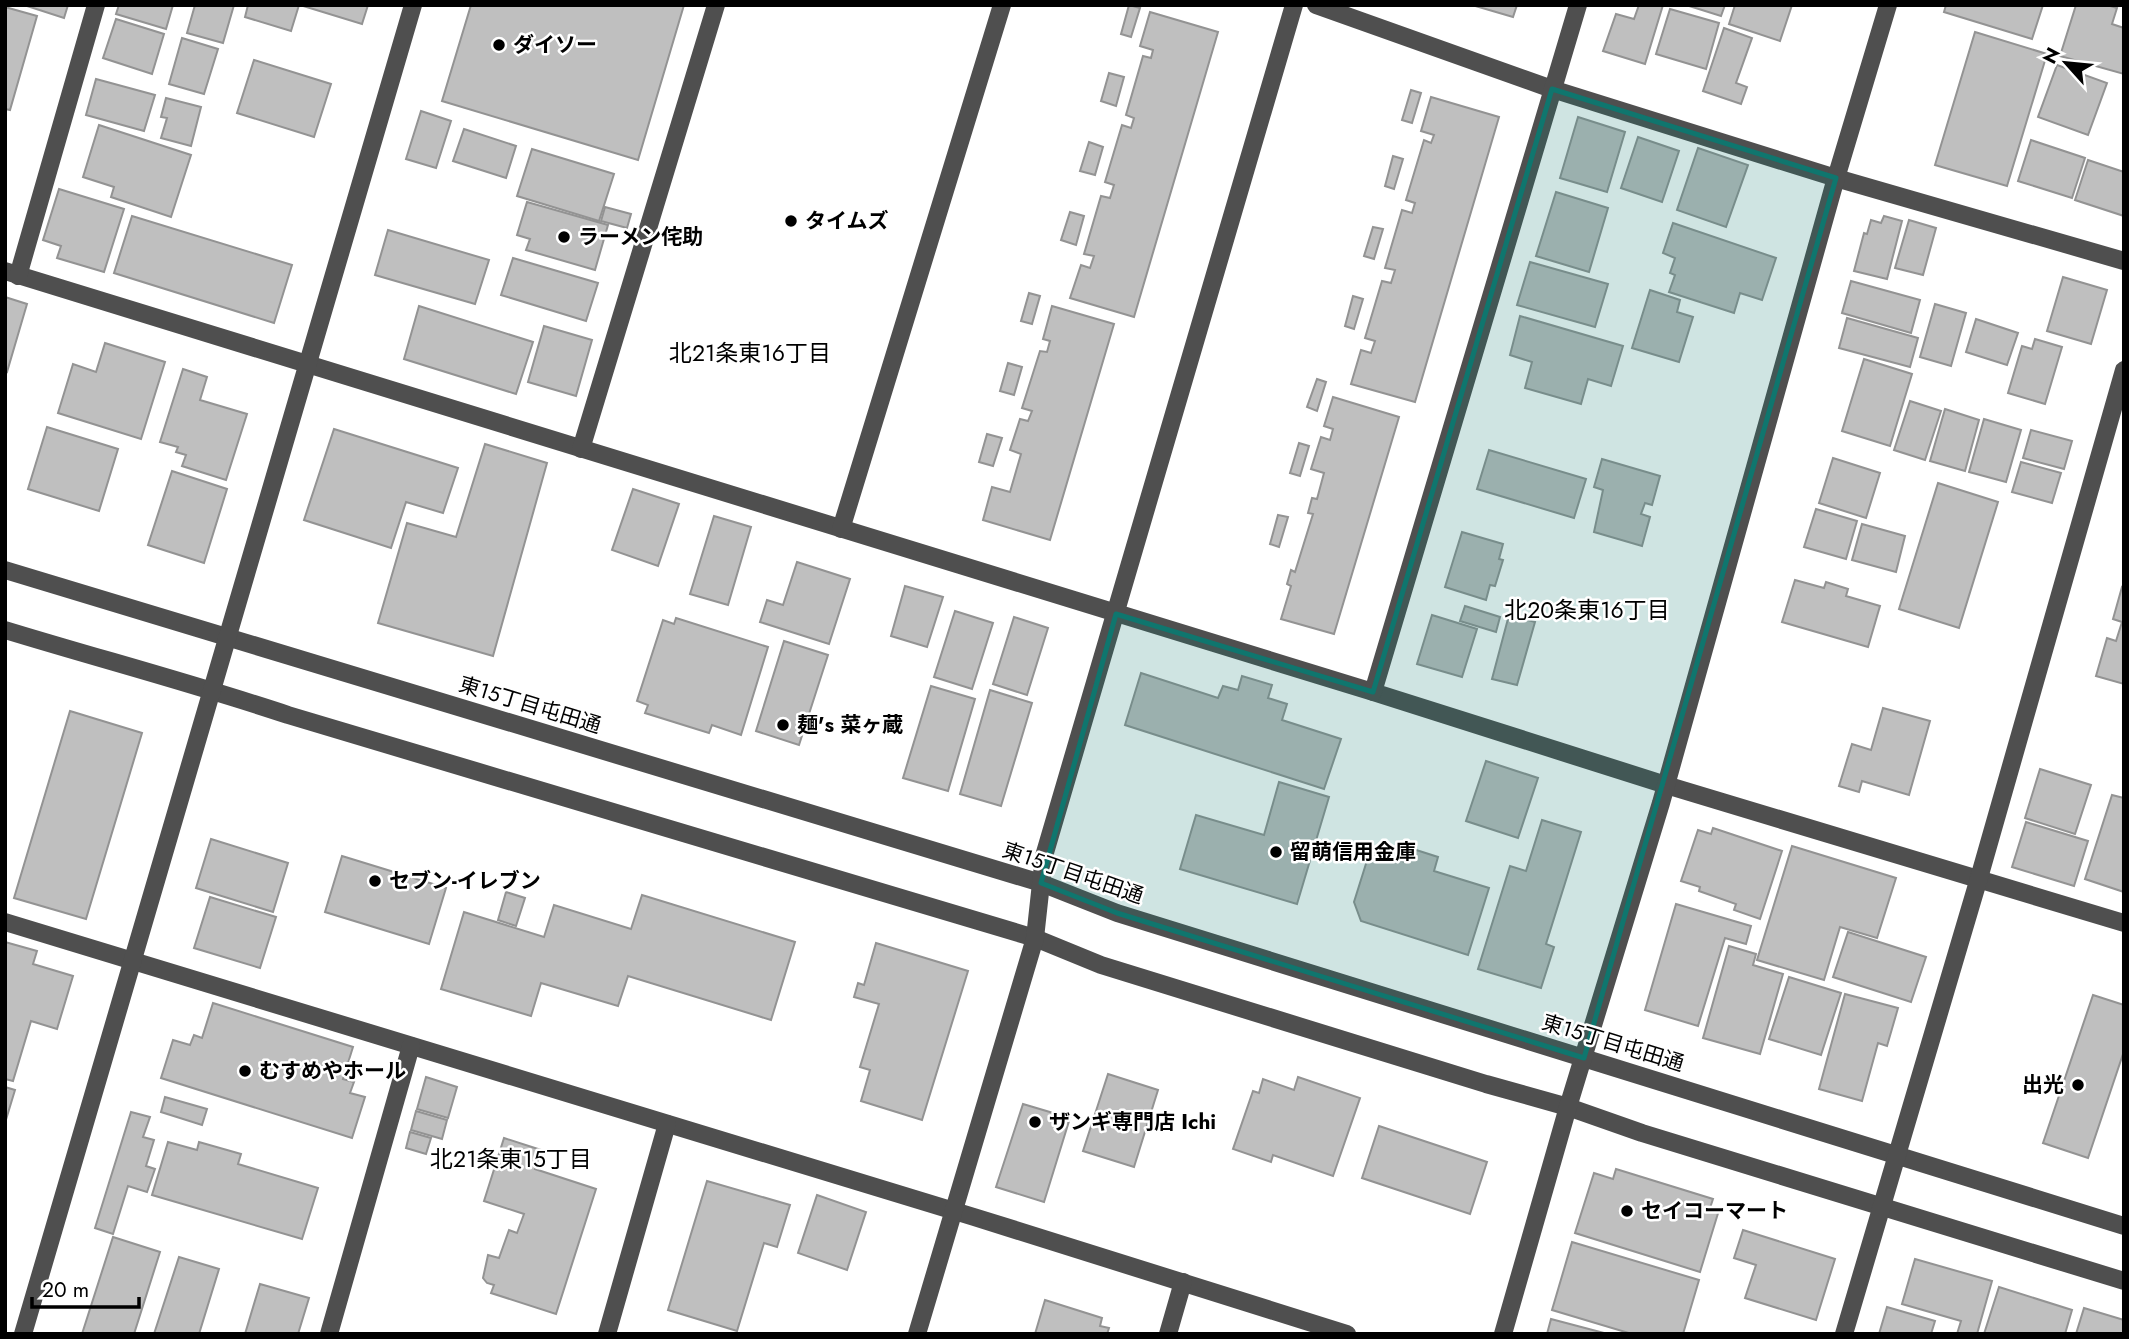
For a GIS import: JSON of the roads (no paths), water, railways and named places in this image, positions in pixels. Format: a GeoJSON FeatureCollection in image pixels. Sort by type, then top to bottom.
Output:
{"type":"FeatureCollection","features":[{"type":"Feature","properties":{"kind":"street"},"geometry":{"type":"LineString","coordinates":[[96,5],[12,273],[1373,692],[1666,785],[2124,923]]}},
{"type":"Feature","properties":{"kind":"street"},"geometry":{"type":"LineString","coordinates":[[23,1334],[412,5]]}},
{"type":"Feature","properties":{"kind":"street"},"geometry":{"type":"LineString","coordinates":[[581,449],[716,5]]}},
{"type":"Feature","properties":{"kind":"street"},"geometry":{"type":"LineString","coordinates":[[841,529],[1002,5]]}},
{"type":"Feature","properties":{"kind":"street"},"geometry":{"type":"LineString","coordinates":[[917,1334],[1035,938],[1044,856],[1294,5]]}},
{"type":"Feature","properties":{"kind":"street"},"geometry":{"type":"LineString","coordinates":[[1316,5],[1552,89],[1836,178],[2124,261]]}},
{"type":"Feature","properties":{"kind":"street"},"geometry":{"type":"LineString","coordinates":[[1373,692],[1578,5]]}},
{"type":"Feature","properties":{"kind":"street"},"geometry":{"type":"LineString","coordinates":[[1503,1334],[1568,1107],[1666,785],[1836,178],[1888,5]]}},
{"type":"Feature","properties":{"kind":"street"},"geometry":{"type":"LineString","coordinates":[[1844,1334],[1979,878],[2124,370]]}},
{"type":"Feature","properties":{"kind":"street","name":"東15丁目屯田通"},"geometry":{"type":"LineString","coordinates":[[5,570],[1041,883],[1117,913],[2124,1226]]}},
{"type":"Feature","properties":{"kind":"street"},"geometry":{"type":"LineString","coordinates":[[5,630],[1035,938],[1101,965],[1568,1107],[1642,1133],[2124,1281]]}},
{"type":"Feature","properties":{"kind":"street"},"geometry":{"type":"LineString","coordinates":[[5,922],[1347,1334]]}},
{"type":"Feature","properties":{"kind":"street"},"geometry":{"type":"LineString","coordinates":[[329,1334],[411,1046]]}},
{"type":"Feature","properties":{"kind":"street"},"geometry":{"type":"LineString","coordinates":[[607,1334],[667,1124]]}},
{"type":"Feature","properties":{"kind":"street"},"geometry":{"type":"LineString","coordinates":[[1168,1334],[1183,1282]]}},
{"type":"Feature","properties":{"kind":"place","name":"ダイソー"},"geometry":{"type":"Point","coordinates":[499,45]}},
{"type":"Feature","properties":{"kind":"place","name":"タイムズ"},"geometry":{"type":"Point","coordinates":[791,221]}},
{"type":"Feature","properties":{"kind":"place","name":"ラーメン侘助"},"geometry":{"type":"Point","coordinates":[564,237]}},
{"type":"Feature","properties":{"kind":"place","name":"麺's 菜ヶ蔵"},"geometry":{"type":"Point","coordinates":[783,725]}},
{"type":"Feature","properties":{"kind":"place","name":"留萌信用金庫"},"geometry":{"type":"Point","coordinates":[1276,852]}},
{"type":"Feature","properties":{"kind":"place","name":"セブン-イレブン"},"geometry":{"type":"Point","coordinates":[375,881]}},
{"type":"Feature","properties":{"kind":"place","name":"むすめやホール"},"geometry":{"type":"Point","coordinates":[245,1071]}},
{"type":"Feature","properties":{"kind":"place","name":"出光"},"geometry":{"type":"Point","coordinates":[2078,1085]}},
{"type":"Feature","properties":{"kind":"place","name":"ザンギ専門店 Ichi"},"geometry":{"type":"Point","coordinates":[1035,1122]}},
{"type":"Feature","properties":{"kind":"place","name":"セイコーマート"},"geometry":{"type":"Point","coordinates":[1627,1211]}},
{"type":"Feature","properties":{"kind":"district","name":"北21条東16丁目"},"geometry":{"type":"Point","coordinates":[750,353]}},
{"type":"Feature","properties":{"kind":"district","name":"北20条東16丁目"},"geometry":{"type":"Point","coordinates":[1587,610]}},
{"type":"Feature","properties":{"kind":"district","name":"北21条東15丁目"},"geometry":{"type":"Point","coordinates":[511,1159]}}]}
